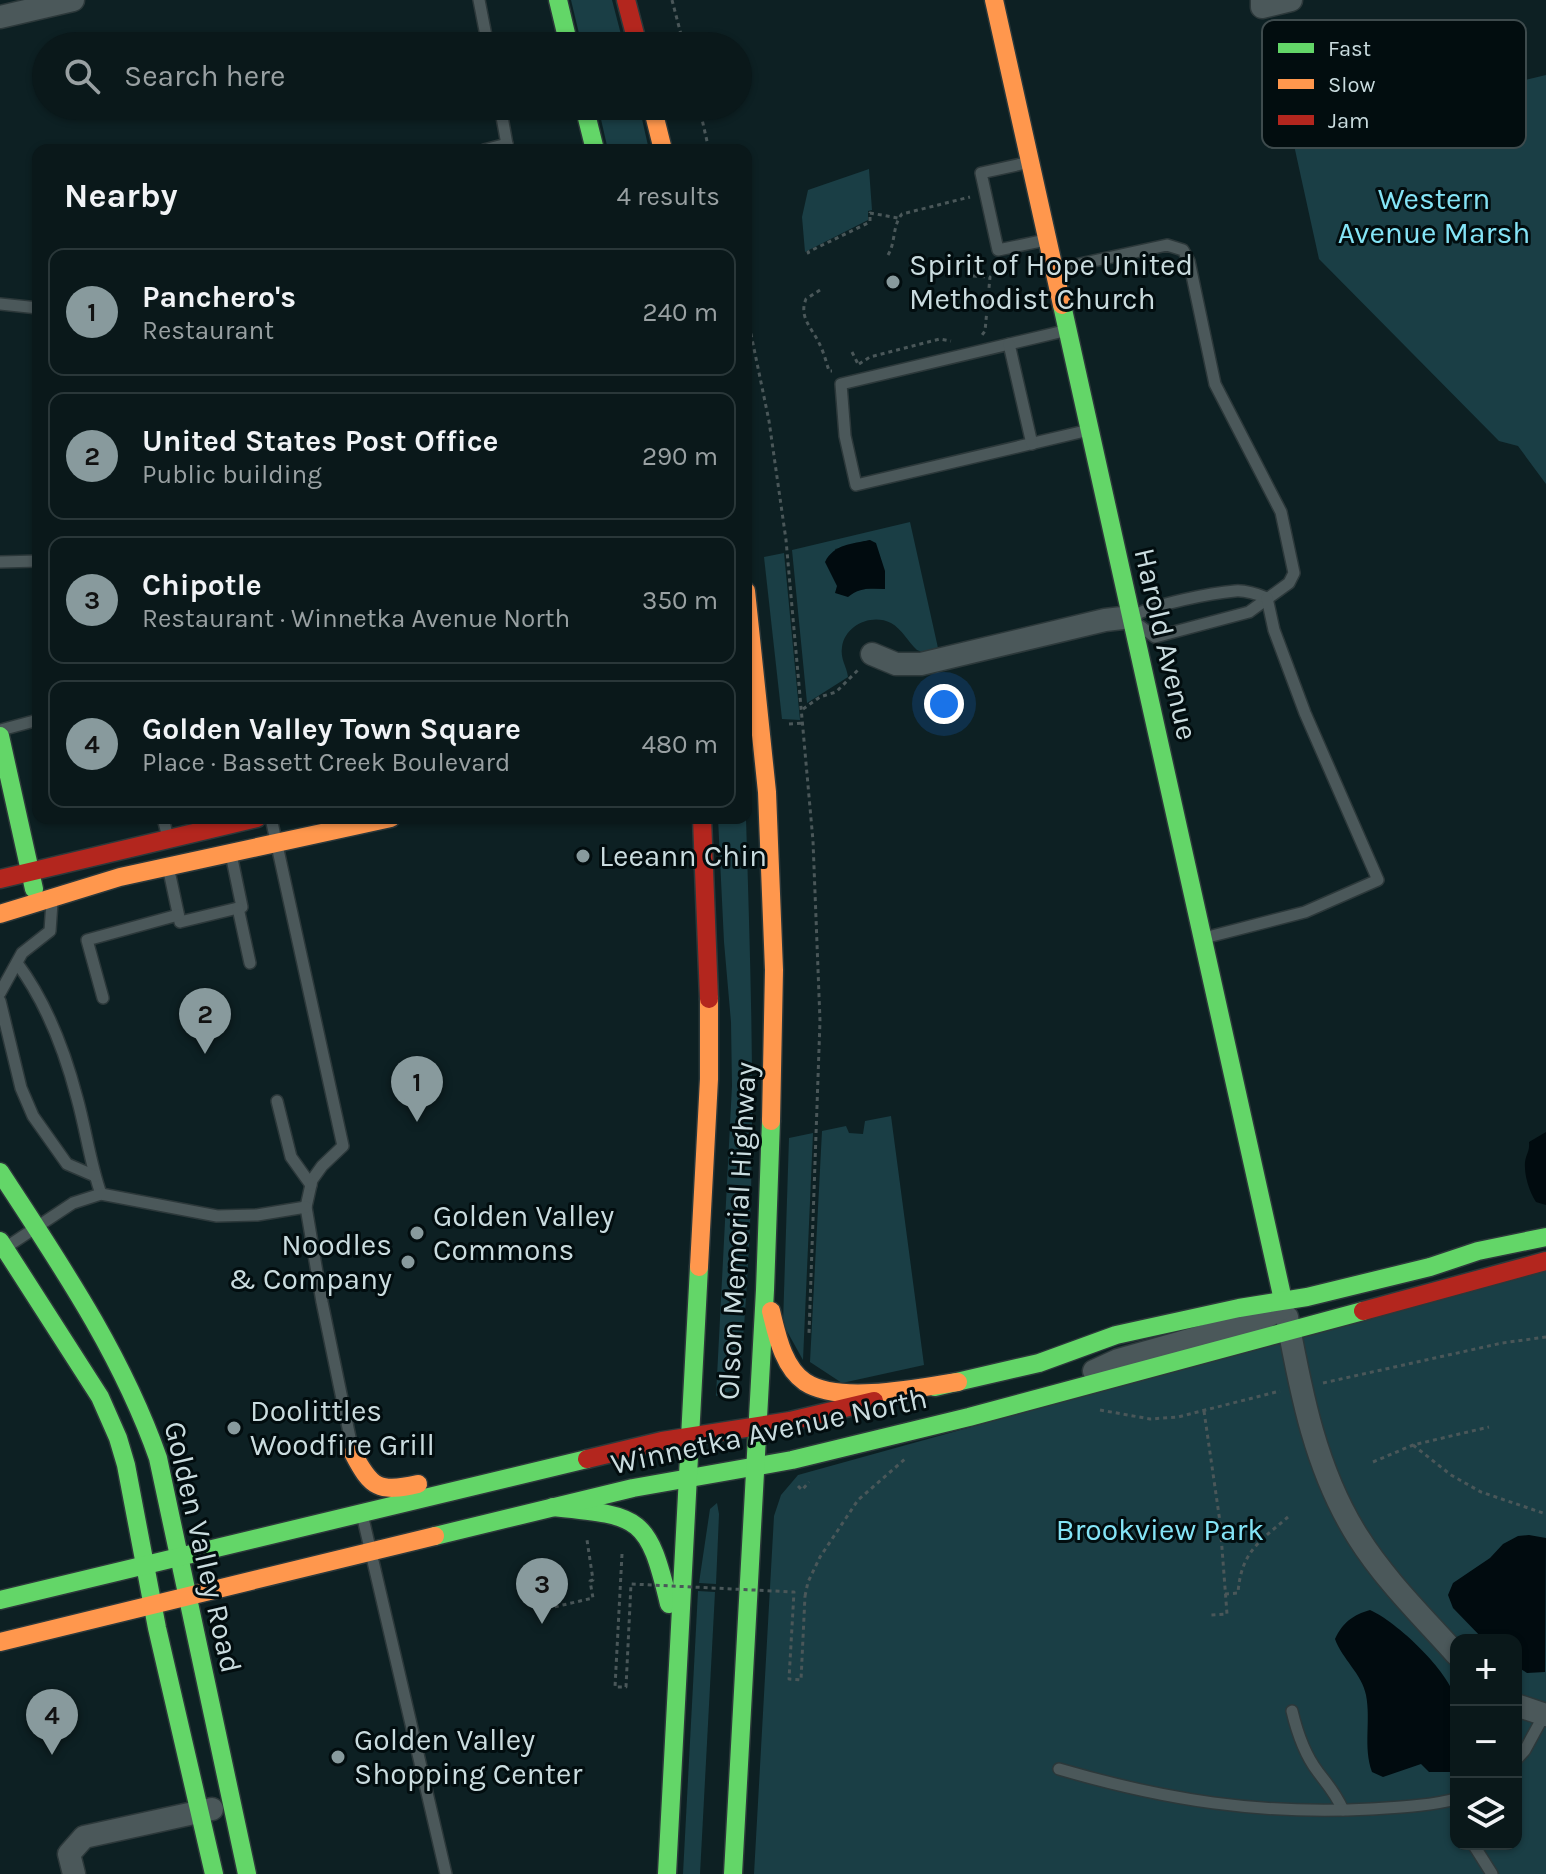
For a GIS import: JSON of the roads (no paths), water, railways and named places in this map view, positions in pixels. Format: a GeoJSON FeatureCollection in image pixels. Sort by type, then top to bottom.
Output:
{"type":"FeatureCollection","features":[{"type":"Feature","properties":{"kind":"main road"},"geometry":{"type":"LineString","coordinates":[[558,0],[566,32]]}},
{"type":"Feature","properties":{"kind":"main road"},"geometry":{"type":"LineString","coordinates":[[626,0],[634,32]]}},
{"type":"Feature","properties":{"kind":"main road","name":"Harold Avenue"},"geometry":{"type":"LineString","coordinates":[[994,0],[1283,1300]]}},
{"type":"Feature","properties":{"kind":"main road"},"geometry":{"type":"LineString","coordinates":[[588,120],[594,144]]}},
{"type":"Feature","properties":{"kind":"main road"},"geometry":{"type":"LineString","coordinates":[[656,120],[662,144]]}},
{"type":"Feature","properties":{"kind":"main road","name":"Olson Memorial Highway"},"geometry":{"type":"LineString","coordinates":[[733,1874],[765,1290],[773,1073],[774,970],[767,792],[753,714]]}},
{"type":"Feature","properties":{"kind":"main road"},"geometry":{"type":"LineString","coordinates":[[0,733],[6,793],[30,870],[44,899]]}},
{"type":"Feature","properties":{"kind":"main road"},"geometry":{"type":"LineString","coordinates":[[0,879],[230,824]]}},
{"type":"Feature","properties":{"kind":"main road"},"geometry":{"type":"LineString","coordinates":[[0,914],[168,866],[362,824]]}},
{"type":"Feature","properties":{"kind":"main road","name":"Olson Memorial Highway"},"geometry":{"type":"LineString","coordinates":[[667,1874],[709,1079],[709,973],[702,824]]}},
{"type":"Feature","properties":{"kind":"main road","name":"Golden Valley Road"},"geometry":{"type":"LineString","coordinates":[[0,1172],[109,1344],[140,1403],[158,1458],[247,1874]]}},
{"type":"Feature","properties":{"kind":"main road","name":"Winnetka Avenue North"},"geometry":{"type":"LineString","coordinates":[[0,1600],[538,1471],[691,1437],[756,1427],[1039,1363],[1116,1335],[1307,1297],[1430,1267],[1478,1251],[1546,1237]]}},
{"type":"Feature","properties":{"kind":"main road","name":"Golden Valley Road"},"geometry":{"type":"LineString","coordinates":[[1,1246],[78,1361],[109,1417],[126,1465],[153,1606],[214,1874]]}},
{"type":"Feature","properties":{"kind":"main road","name":"Winnetka Avenue North"},"geometry":{"type":"LineString","coordinates":[[0,1642],[553,1507],[689,1477],[792,1460],[969,1417],[1546,1261]]}},
{"type":"Feature","properties":{"kind":"main road"},"geometry":{"type":"LineString","coordinates":[[765,1290],[783,1353],[797,1375],[817,1389],[848,1392],[958,1382]]}},
{"type":"Feature","properties":{"kind":"main road"},"geometry":{"type":"LineString","coordinates":[[353,1453],[374,1487],[389,1491],[497,1465],[538,1471]]}},
{"type":"Feature","properties":{"kind":"main road"},"geometry":{"type":"LineString","coordinates":[[337,1519],[350,1492],[353,1453]]}},
{"type":"Feature","properties":{"kind":"main road"},"geometry":{"type":"LineString","coordinates":[[553,1507],[624,1516],[643,1529],[658,1556],[679,1651]]}},
{"type":"Feature","properties":{"kind":"street"},"geometry":{"type":"LineString","coordinates":[[0,17],[73,0]]}},
{"type":"Feature","properties":{"kind":"street"},"geometry":{"type":"LineString","coordinates":[[1262,0],[1262,7],[1291,0]]}},
{"type":"Feature","properties":{"kind":"street"},"geometry":{"type":"LineString","coordinates":[[872,654],[896,664],[921,664],[1105,620],[1131,617]]}},
{"type":"Feature","properties":{"kind":"street"},"geometry":{"type":"LineString","coordinates":[[1283,1300],[1301,1387],[1322,1463],[1344,1515],[1386,1575],[1450,1647]]}},
{"type":"Feature","properties":{"kind":"street"},"geometry":{"type":"LineString","coordinates":[[1052,1395],[1090,1372],[1118,1360],[1270,1316],[1280,1311],[1283,1300]]}},
{"type":"Feature","properties":{"kind":"street"},"geometry":{"type":"LineString","coordinates":[[1519,1706],[1545,1715]]}},
{"type":"Feature","properties":{"kind":"street"},"geometry":{"type":"LineString","coordinates":[[74,1874],[69,1854],[84,1837],[232,1804]]}},
{"type":"Feature","properties":{"kind":"lane"},"geometry":{"type":"LineString","coordinates":[[479,0],[485,32]]}},
{"type":"Feature","properties":{"kind":"lane"},"geometry":{"type":"LineString","coordinates":[[503,120],[507,144]]}},
{"type":"Feature","properties":{"kind":"lane"},"geometry":{"type":"LineString","coordinates":[[1030,162],[981,173],[985,194],[998,250],[1047,239]]}},
{"type":"Feature","properties":{"kind":"lane"},"geometry":{"type":"LineString","coordinates":[[1054,270],[1167,245],[1186,254],[1219,393],[1269,486],[1284,524],[1294,573],[1289,583],[1267,598],[1239,616],[1155,637],[1131,617],[1156,607],[1235,591],[1267,598]]}},
{"type":"Feature","properties":{"kind":"lane"},"geometry":{"type":"LineString","coordinates":[[0,304],[32,307]]}},
{"type":"Feature","properties":{"kind":"lane"},"geometry":{"type":"LineString","coordinates":[[1067,330],[841,384],[845,436],[856,485],[1090,430]]}},
{"type":"Feature","properties":{"kind":"lane"},"geometry":{"type":"LineString","coordinates":[[1009,344],[1032,444]]}},
{"type":"Feature","properties":{"kind":"lane"},"geometry":{"type":"LineString","coordinates":[[0,562],[32,561]]}},
{"type":"Feature","properties":{"kind":"lane"},"geometry":{"type":"LineString","coordinates":[[1204,938],[1305,912],[1378,880],[1305,713],[1274,630],[1267,598]]}},
{"type":"Feature","properties":{"kind":"lane"},"geometry":{"type":"LineString","coordinates":[[0,733],[32,722]]}},
{"type":"Feature","properties":{"kind":"lane"},"geometry":{"type":"LineString","coordinates":[[164,824],[168,838]]}},
{"type":"Feature","properties":{"kind":"lane"},"geometry":{"type":"LineString","coordinates":[[272,824],[343,1146],[322,1166],[311,1185],[306,1207],[353,1453]]}},
{"type":"Feature","properties":{"kind":"lane"},"geometry":{"type":"LineString","coordinates":[[168,866],[180,922],[242,907],[230,852]]}},
{"type":"Feature","properties":{"kind":"lane"},"geometry":{"type":"LineString","coordinates":[[0,993],[22,953],[50,931],[44,899]]}},
{"type":"Feature","properties":{"kind":"lane"},"geometry":{"type":"LineString","coordinates":[[238,908],[250,963]]}},
{"type":"Feature","properties":{"kind":"lane"},"geometry":{"type":"LineString","coordinates":[[103,998],[87,940],[178,915]]}},
{"type":"Feature","properties":{"kind":"lane"},"geometry":{"type":"LineString","coordinates":[[17,963],[32,983],[57,1037],[77,1096],[101,1194]]}},
{"type":"Feature","properties":{"kind":"lane"},"geometry":{"type":"LineString","coordinates":[[0,1001],[21,1088],[33,1116],[67,1164],[95,1176]]}},
{"type":"Feature","properties":{"kind":"lane"},"geometry":{"type":"LineString","coordinates":[[277,1101],[291,1157],[311,1185]]}},
{"type":"Feature","properties":{"kind":"lane"},"geometry":{"type":"LineString","coordinates":[[1,1246],[73,1203],[101,1194],[217,1216],[257,1215],[306,1207]]}},
{"type":"Feature","properties":{"kind":"lane"},"geometry":{"type":"LineString","coordinates":[[362,1513],[446,1874]]}},
{"type":"Feature","properties":{"kind":"lane"},"geometry":{"type":"LineString","coordinates":[[1292,1711],[1304,1748],[1317,1771],[1335,1791],[1343,1810]]}},
{"type":"Feature","properties":{"kind":"lane"},"geometry":{"type":"LineString","coordinates":[[1522,1753],[1545,1715]]}},
{"type":"Feature","properties":{"kind":"lane"},"geometry":{"type":"LineString","coordinates":[[1059,1769],[1134,1790],[1215,1804],[1291,1810],[1450,1804]]}},
{"type":"Feature","properties":{"kind":"lane"},"geometry":{"type":"LineString","coordinates":[[1477,1850],[1492,1874]]}},
{"type":"Feature","properties":{"kind":"place","name":"Spirit of Hope United Methodist Church"},"geometry":{"type":"Point","coordinates":[893,282]}},
{"type":"Feature","properties":{"kind":"place","name":"Leeann Chin"},"geometry":{"type":"Point","coordinates":[583,856]}},
{"type":"Feature","properties":{"kind":"place","name":"United States Post Office"},"geometry":{"type":"Point","coordinates":[205,1054]}},
{"type":"Feature","properties":{"kind":"place","name":"Panchero's"},"geometry":{"type":"Point","coordinates":[417,1122]}},
{"type":"Feature","properties":{"kind":"place","name":"Golden Valley Commons"},"geometry":{"type":"Point","coordinates":[417,1233]}},
{"type":"Feature","properties":{"kind":"place","name":"Noodles & Company"},"geometry":{"type":"Point","coordinates":[408,1262]}},
{"type":"Feature","properties":{"kind":"place","name":"Doolittles Woodfire Grill"},"geometry":{"type":"Point","coordinates":[234,1428]}},
{"type":"Feature","properties":{"kind":"place","name":"Chipotle"},"geometry":{"type":"Point","coordinates":[542,1624]}},
{"type":"Feature","properties":{"kind":"place","name":"Golden Valley Town Square"},"geometry":{"type":"Point","coordinates":[52,1755]}},
{"type":"Feature","properties":{"kind":"place","name":"Golden Valley Shopping Center"},"geometry":{"type":"Point","coordinates":[338,1757]}},
{"type":"Feature","properties":{"kind":"park label","name":"Western Avenue Marsh"},"geometry":{"type":"Point","coordinates":[1434,216]}},
{"type":"Feature","properties":{"kind":"park label","name":"Brookview Park"},"geometry":{"type":"Point","coordinates":[1160,1530]}}]}
